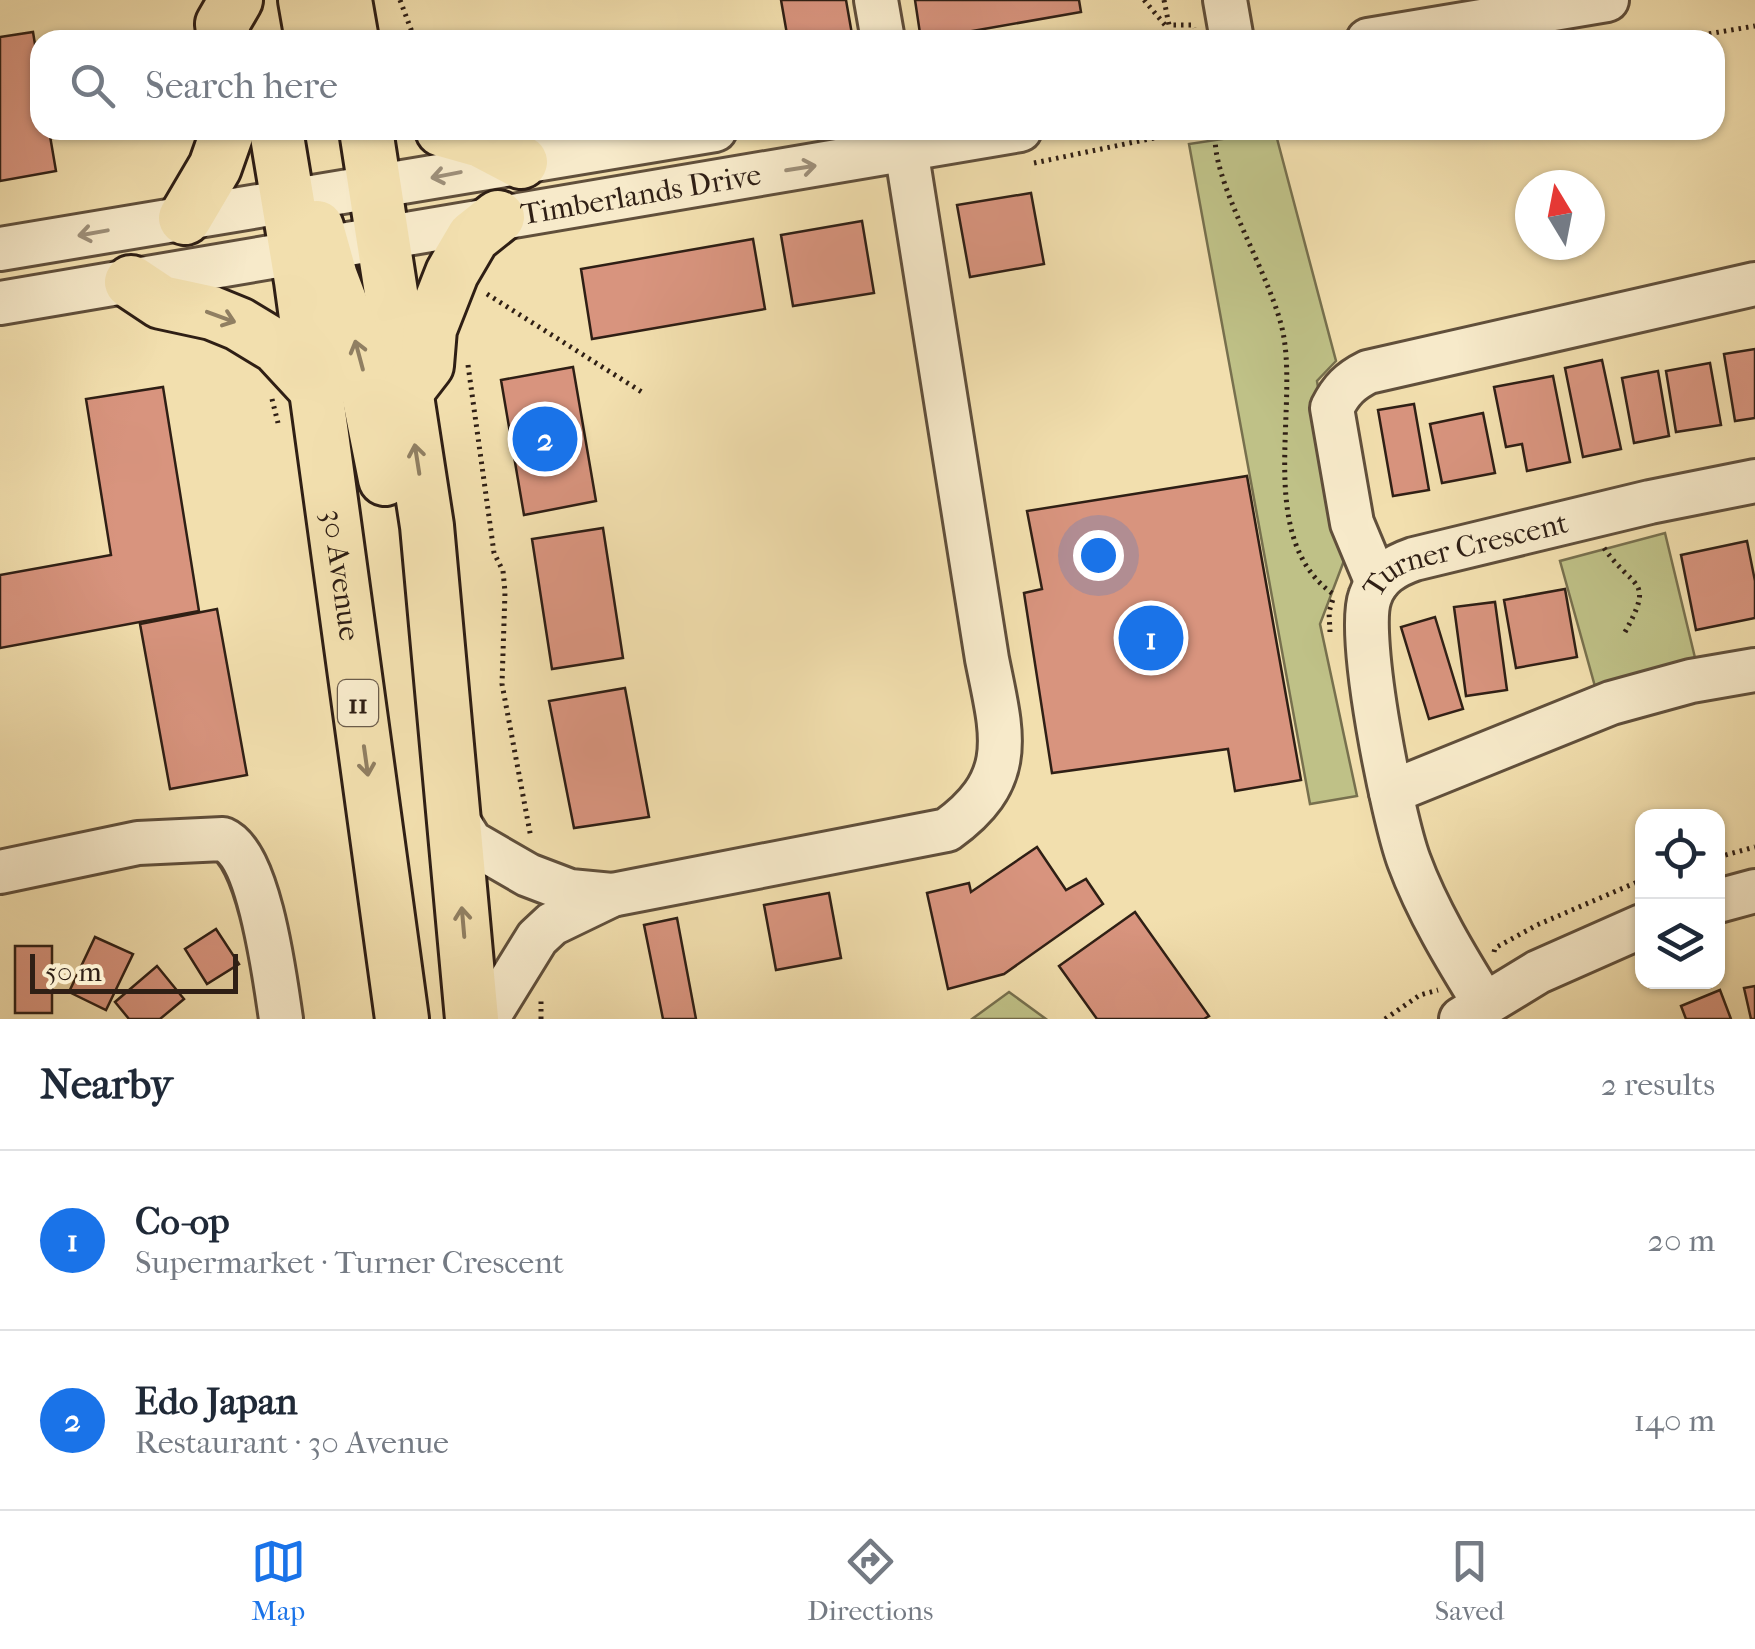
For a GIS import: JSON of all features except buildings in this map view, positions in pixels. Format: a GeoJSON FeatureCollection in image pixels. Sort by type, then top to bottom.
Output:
{"type":"FeatureCollection","features":[{"type":"Feature","properties":{"kind":"main road"},"geometry":{"type":"LineString","coordinates":[[223,30],[222,24],[236,0]]}},
{"type":"Feature","properties":{"kind":"main road"},"geometry":{"type":"LineString","coordinates":[[254,0],[259,30]]}},
{"type":"Feature","properties":{"kind":"main road"},"geometry":{"type":"LineString","coordinates":[[305,0],[310,30]]}},
{"type":"Feature","properties":{"kind":"main road"},"geometry":{"type":"LineString","coordinates":[[345,0],[350,30]]}},
{"type":"Feature","properties":{"kind":"main road"},"geometry":{"type":"LineString","coordinates":[[185,218],[216,167],[225,140]]}},
{"type":"Feature","properties":{"kind":"main road","name":"30 Avenue"},"geometry":{"type":"LineString","coordinates":[[278,140],[288,202],[310,251],[314,387],[402,1019]]}},
{"type":"Feature","properties":{"kind":"main road"},"geometry":{"type":"LineString","coordinates":[[335,140],[367,206]]}},
{"type":"Feature","properties":{"kind":"main road"},"geometry":{"type":"LineString","coordinates":[[366,140],[367,206],[406,392],[427,526],[472,1019]]}},
{"type":"Feature","properties":{"kind":"main road"},"geometry":{"type":"LineString","coordinates":[[481,140],[521,162]]}},
{"type":"Feature","properties":{"kind":"main road"},"geometry":{"type":"LineString","coordinates":[[406,392],[428,365],[430,329],[452,274],[473,238],[498,217]]}},
{"type":"Feature","properties":{"kind":"main road"},"geometry":{"type":"LineString","coordinates":[[310,251],[331,276],[360,354],[416,649],[440,684]]}},
{"type":"Feature","properties":{"kind":"main road"},"geometry":{"type":"LineString","coordinates":[[131,282],[161,302],[199,309],[239,324],[277,347],[314,387]]}},
{"type":"Feature","properties":{"kind":"street"},"geometry":{"type":"LineString","coordinates":[[876,0],[881,30]]}},
{"type":"Feature","properties":{"kind":"street"},"geometry":{"type":"LineString","coordinates":[[1428,30],[1607,0]]}},
{"type":"Feature","properties":{"kind":"street","name":"Timberlands Drive"},"geometry":{"type":"LineString","coordinates":[[367,206],[521,162],[654,140]]}},
{"type":"Feature","properties":{"kind":"street"},"geometry":{"type":"LineString","coordinates":[[487,1019],[537,938],[552,924],[612,895],[948,830],[973,812],[991,786],[999,755],[1000,728],[904,140]]}},
{"type":"Feature","properties":{"kind":"street","name":"Timberlands Drive"},"geometry":{"type":"LineString","coordinates":[[367,206],[498,217],[904,140],[1020,148]]}},
{"type":"Feature","properties":{"kind":"street"},"geometry":{"type":"LineString","coordinates":[[0,249],[288,202],[367,206]]}},
{"type":"Feature","properties":{"kind":"street"},"geometry":{"type":"LineString","coordinates":[[0,302],[310,251],[367,206]]}},
{"type":"Feature","properties":{"kind":"street"},"geometry":{"type":"LineString","coordinates":[[1372,595],[1352,523],[1332,408],[1340,391],[1354,379],[1368,372],[1755,284]]}},
{"type":"Feature","properties":{"kind":"street","name":"Turner Crescent"},"geometry":{"type":"LineString","coordinates":[[1472,1011],[1404,843],[1390,792],[1366,634],[1372,595],[1396,566],[1414,559],[1755,482]]}},
{"type":"Feature","properties":{"kind":"street"},"geometry":{"type":"LineString","coordinates":[[1390,792],[1612,702],[1691,681],[1755,670]]}},
{"type":"Feature","properties":{"kind":"street"},"geometry":{"type":"LineString","coordinates":[[453,813],[471,842],[528,874],[570,891],[612,895]]}},
{"type":"Feature","properties":{"kind":"street"},"geometry":{"type":"LineString","coordinates":[[0,872],[138,843],[223,839],[235,844],[248,867],[273,962],[281,1019]]}},
{"type":"Feature","properties":{"kind":"street"},"geometry":{"type":"LineString","coordinates":[[1725,899],[1755,890]]}},
{"type":"Feature","properties":{"kind":"street"},"geometry":{"type":"LineString","coordinates":[[1472,1011],[1582,950],[1635,929]]}},
{"type":"Feature","properties":{"kind":"path"},"geometry":{"type":"LineString","coordinates":[[400,0],[411,30]]}},
{"type":"Feature","properties":{"kind":"path"},"geometry":{"type":"LineString","coordinates":[[1144,0],[1165,25],[1209,12]]}},
{"type":"Feature","properties":{"kind":"path"},"geometry":{"type":"LineString","coordinates":[[1164,0],[1169,25]]}},
{"type":"Feature","properties":{"kind":"path"},"geometry":{"type":"LineString","coordinates":[[1725,31],[1755,26]]}},
{"type":"Feature","properties":{"kind":"path"},"geometry":{"type":"LineString","coordinates":[[1020,148],[1096,140]]}},
{"type":"Feature","properties":{"kind":"path"},"geometry":{"type":"LineString","coordinates":[[1217,140],[1219,170],[1281,318],[1286,354],[1285,470],[1292,532],[1300,557],[1315,581],[1334,595],[1372,595]]}},
{"type":"Feature","properties":{"kind":"path"},"geometry":{"type":"LineString","coordinates":[[474,286],[645,394]]}},
{"type":"Feature","properties":{"kind":"path"},"geometry":{"type":"LineString","coordinates":[[468,364],[494,553],[503,571],[502,684],[535,861],[528,874]]}},
{"type":"Feature","properties":{"kind":"path"},"geometry":{"type":"LineString","coordinates":[[1591,517],[1602,544],[1641,592],[1641,603],[1625,632]]}},
{"type":"Feature","properties":{"kind":"path"},"geometry":{"type":"LineString","coordinates":[[1725,855],[1755,847]]}},
{"type":"Feature","properties":{"kind":"path"},"geometry":{"type":"LineString","coordinates":[[1491,959],[1495,948],[1537,925],[1635,883]]}},
{"type":"Feature","properties":{"kind":"path"},"geometry":{"type":"LineString","coordinates":[[541,1019],[542,991]]}},
{"type":"Feature","properties":{"kind":"green space"},"geometry":{"type":"Polygon","coordinates":[[[1277,140],[1336,361],[1317,381],[1345,558],[1320,624],[1357,796],[1310,804],[1189,144],[1277,140]]]}},
{"type":"Feature","properties":{"kind":"green space"},"geometry":{"type":"Polygon","coordinates":[[[1665,533],[1697,666],[1596,690],[1560,561],[1665,533]]]}},
{"type":"Feature","properties":{"kind":"green space"},"geometry":{"type":"Polygon","coordinates":[[[1009,992],[1046,1019],[972,1019],[1009,992]]]}},
{"type":"Feature","properties":{"kind":"place","name":"Edo Japan"},"geometry":{"type":"Point","coordinates":[545,439]}},
{"type":"Feature","properties":{"kind":"place","name":"Co-op"},"geometry":{"type":"Point","coordinates":[1151,638]}}]}
